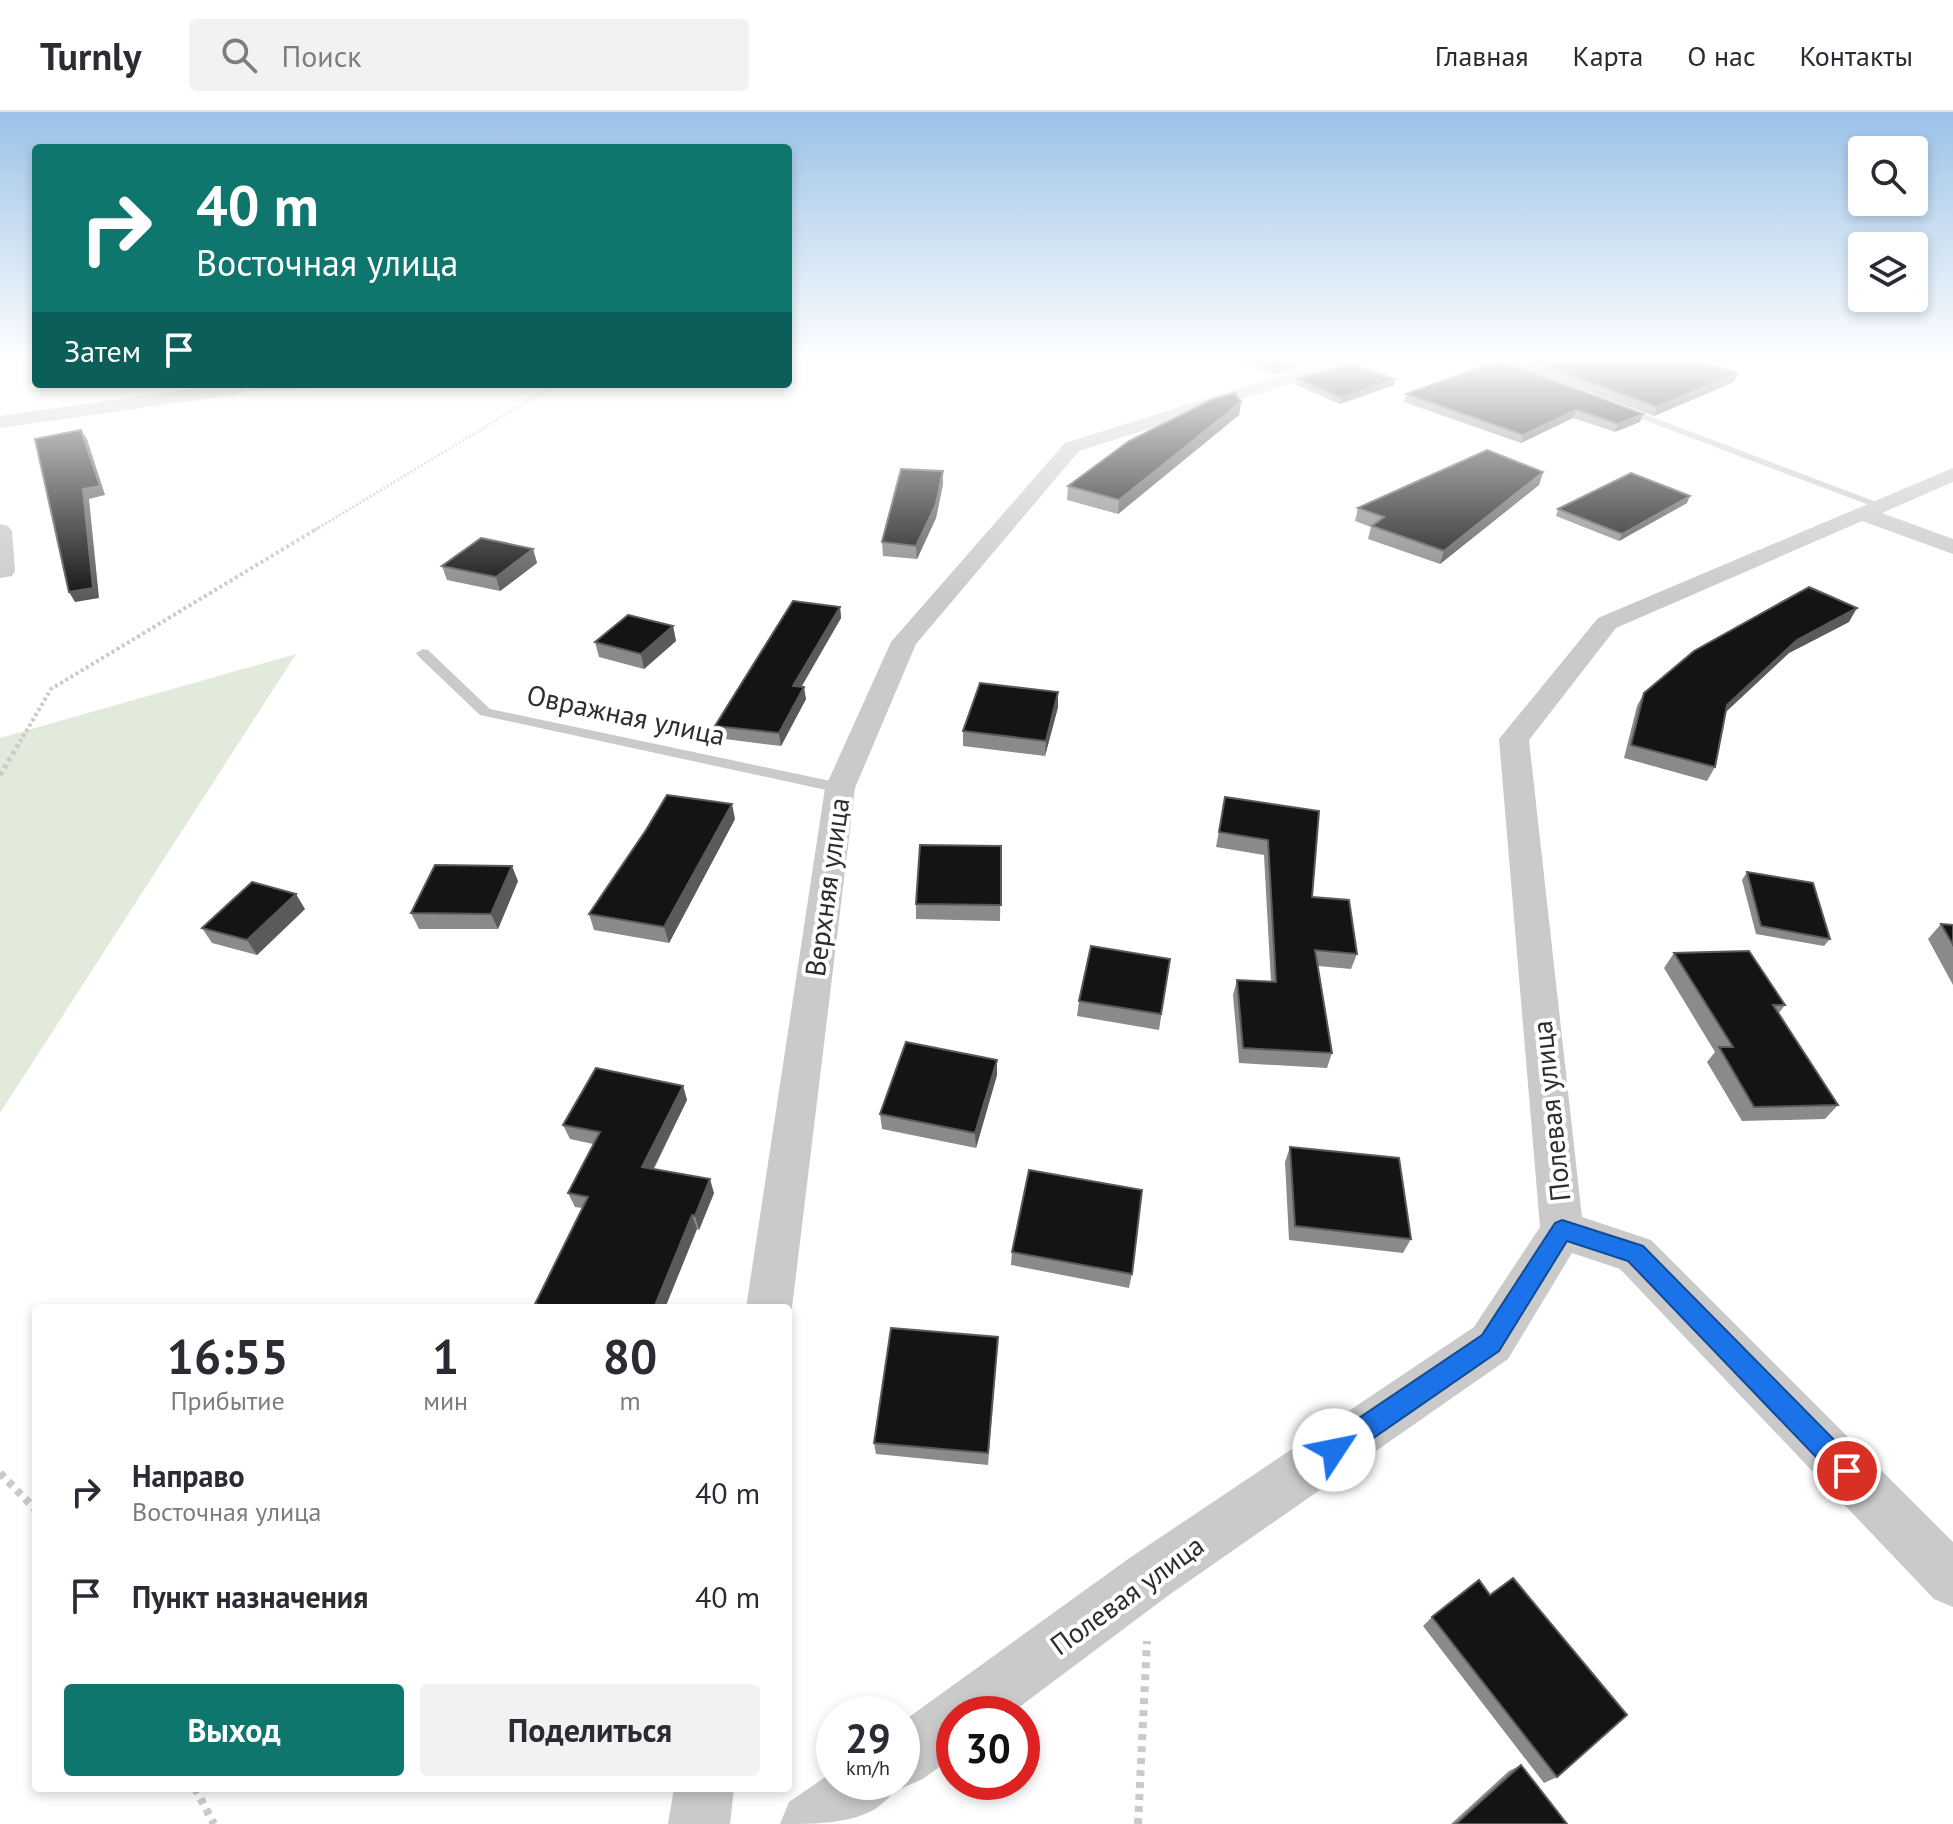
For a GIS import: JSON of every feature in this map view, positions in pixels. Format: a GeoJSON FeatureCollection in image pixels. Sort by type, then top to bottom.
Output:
{"type":"FeatureCollection","features":[{"type":"Feature","properties":{"kind":"street","name":"Верхняя улица"},"geometry":{"type":"LineString","coordinates":[[770,1304],[840,788],[904,642],[1072,447],[1098,439]]}},
{"type":"Feature","properties":{"kind":"street","name":"Полевая улица"},"geometry":{"type":"LineString","coordinates":[[987,1696],[1150,1576],[1491,1343],[1562,1230],[1514,739],[1607,623],[1953,474]]}},
{"type":"Feature","properties":{"kind":"street"},"geometry":{"type":"LineString","coordinates":[[1872,510],[1953,547]]}},
{"type":"Feature","properties":{"kind":"street"},"geometry":{"type":"LineString","coordinates":[[0,531],[3,571]]}},
{"type":"Feature","properties":{"kind":"street"},"geometry":{"type":"LineString","coordinates":[[1562,1230],[1635,1254],[1953,1580]]}},
{"type":"Feature","properties":{"kind":"street"},"geometry":{"type":"LineString","coordinates":[[699,1824],[703,1792]]}},
{"type":"Feature","properties":{"kind":"street"},"geometry":{"type":"LineString","coordinates":[[811,1824],[844,1800]]}},
{"type":"Feature","properties":{"kind":"lane"},"geometry":{"type":"LineString","coordinates":[[1695,439],[1872,510]]}},
{"type":"Feature","properties":{"kind":"lane","name":"Овражная улица"},"geometry":{"type":"LineString","coordinates":[[423,653],[485,712],[840,788]]}},
{"type":"Feature","properties":{"kind":"path"},"geometry":{"type":"LineString","coordinates":[[0,775],[51,689],[465,439]]}},
{"type":"Feature","properties":{"kind":"path"},"geometry":{"type":"LineString","coordinates":[[0,1473],[32,1506]]}},
{"type":"Feature","properties":{"kind":"path"},"geometry":{"type":"LineString","coordinates":[[1138,1824],[1150,1576]]}},
{"type":"Feature","properties":{"kind":"path"},"geometry":{"type":"LineString","coordinates":[[197,1792],[214,1824]]}},
{"type":"Feature","properties":{"kind":"green space"},"geometry":{"type":"Polygon","coordinates":[[[296,654],[0,1113],[0,738],[296,654]]]}},
{"type":"Feature","properties":{"kind":"building"},"geometry":{"type":"Polygon","coordinates":[[[35,439],[84,439],[100,486],[83,489],[93,588],[69,592],[35,439]]]}},
{"type":"Feature","properties":{"kind":"building"},"geometry":{"type":"Polygon","coordinates":[[[1195,439],[1119,500],[1068,486],[1129,441],[1195,439]]]}},
{"type":"Feature","properties":{"kind":"building"},"geometry":{"type":"Polygon","coordinates":[[[1487,450],[1543,472],[1444,551],[1372,526],[1384,517],[1358,508],[1487,450]]]}},
{"type":"Feature","properties":{"kind":"building"},"geometry":{"type":"Polygon","coordinates":[[[901,469],[943,471],[936,504],[916,546],[882,542],[901,469]]]}},
{"type":"Feature","properties":{"kind":"building"},"geometry":{"type":"Polygon","coordinates":[[[1631,473],[1690,496],[1622,534],[1558,509],[1631,473]]]}},
{"type":"Feature","properties":{"kind":"building"},"geometry":{"type":"Polygon","coordinates":[[[481,538],[533,549],[496,577],[442,566],[481,538]]]}},
{"type":"Feature","properties":{"kind":"building"},"geometry":{"type":"Polygon","coordinates":[[[1809,587],[1857,608],[1797,640],[1727,705],[1715,767],[1631,745],[1644,693],[1694,651],[1809,587]]]}},
{"type":"Feature","properties":{"kind":"building"},"geometry":{"type":"Polygon","coordinates":[[[793,601],[840,607],[793,686],[804,687],[779,733],[715,726],[793,601]]]}},
{"type":"Feature","properties":{"kind":"building"},"geometry":{"type":"Polygon","coordinates":[[[628,615],[673,626],[641,654],[595,642],[628,615]]]}},
{"type":"Feature","properties":{"kind":"building"},"geometry":{"type":"Polygon","coordinates":[[[980,683],[1058,692],[1046,741],[963,731],[980,683]]]}},
{"type":"Feature","properties":{"kind":"building"},"geometry":{"type":"Polygon","coordinates":[[[667,795],[732,804],[664,927],[589,914],[646,830],[667,795]]]}},
{"type":"Feature","properties":{"kind":"building"},"geometry":{"type":"Polygon","coordinates":[[[1225,797],[1319,811],[1312,897],[1349,900],[1357,954],[1315,950],[1332,1053],[1243,1048],[1237,980],[1276,982],[1268,840],[1219,832],[1225,797]]]}},
{"type":"Feature","properties":{"kind":"building"},"geometry":{"type":"Polygon","coordinates":[[[920,845],[1001,846],[1001,905],[916,904],[920,845]]]}},
{"type":"Feature","properties":{"kind":"building"},"geometry":{"type":"Polygon","coordinates":[[[435,865],[512,866],[491,914],[411,913],[435,865]]]}},
{"type":"Feature","properties":{"kind":"building"},"geometry":{"type":"Polygon","coordinates":[[[1747,872],[1813,883],[1830,939],[1761,926],[1747,872]]]}},
{"type":"Feature","properties":{"kind":"building"},"geometry":{"type":"Polygon","coordinates":[[[252,882],[296,894],[247,940],[202,928],[252,882]]]}},
{"type":"Feature","properties":{"kind":"building"},"geometry":{"type":"Polygon","coordinates":[[[1941,924],[1953,925],[1953,945],[1941,924]]]}},
{"type":"Feature","properties":{"kind":"building"},"geometry":{"type":"Polygon","coordinates":[[[1091,946],[1170,959],[1161,1014],[1079,1001],[1091,946]]]}},
{"type":"Feature","properties":{"kind":"building"},"geometry":{"type":"Polygon","coordinates":[[[1749,951],[1785,1005],[1773,1005],[1838,1105],[1754,1107],[1719,1047],[1733,1047],[1674,953],[1749,951]]]}},
{"type":"Feature","properties":{"kind":"building"},"geometry":{"type":"Polygon","coordinates":[[[906,1042],[997,1060],[975,1133],[880,1114],[906,1042]]]}},
{"type":"Feature","properties":{"kind":"building"},"geometry":{"type":"Polygon","coordinates":[[[596,1068],[683,1086],[642,1167],[710,1179],[656,1304],[535,1304],[588,1197],[568,1193],[600,1132],[563,1125],[596,1068]]]}},
{"type":"Feature","properties":{"kind":"building"},"geometry":{"type":"Polygon","coordinates":[[[1290,1147],[1399,1158],[1411,1239],[1295,1226],[1290,1147]]]}},
{"type":"Feature","properties":{"kind":"building"},"geometry":{"type":"Polygon","coordinates":[[[1029,1170],[1142,1190],[1132,1274],[1012,1252],[1029,1170]]]}},
{"type":"Feature","properties":{"kind":"building"},"geometry":{"type":"Polygon","coordinates":[[[891,1328],[998,1337],[988,1453],[874,1443],[891,1328]]]}},
{"type":"Feature","properties":{"kind":"building"},"geometry":{"type":"Polygon","coordinates":[[[1513,1578],[1627,1715],[1557,1777],[1432,1617],[1479,1580],[1490,1595],[1513,1578]]]}},
{"type":"Feature","properties":{"kind":"building"},"geometry":{"type":"Polygon","coordinates":[[[1521,1765],[1567,1824],[1456,1824],[1521,1765]]]}},
{"type":"Feature","properties":{"kind":"route"},"geometry":{"type":"LineString","coordinates":[[1334,1450],[1491,1343],[1562,1230],[1635,1254],[1847,1471]]}}]}
